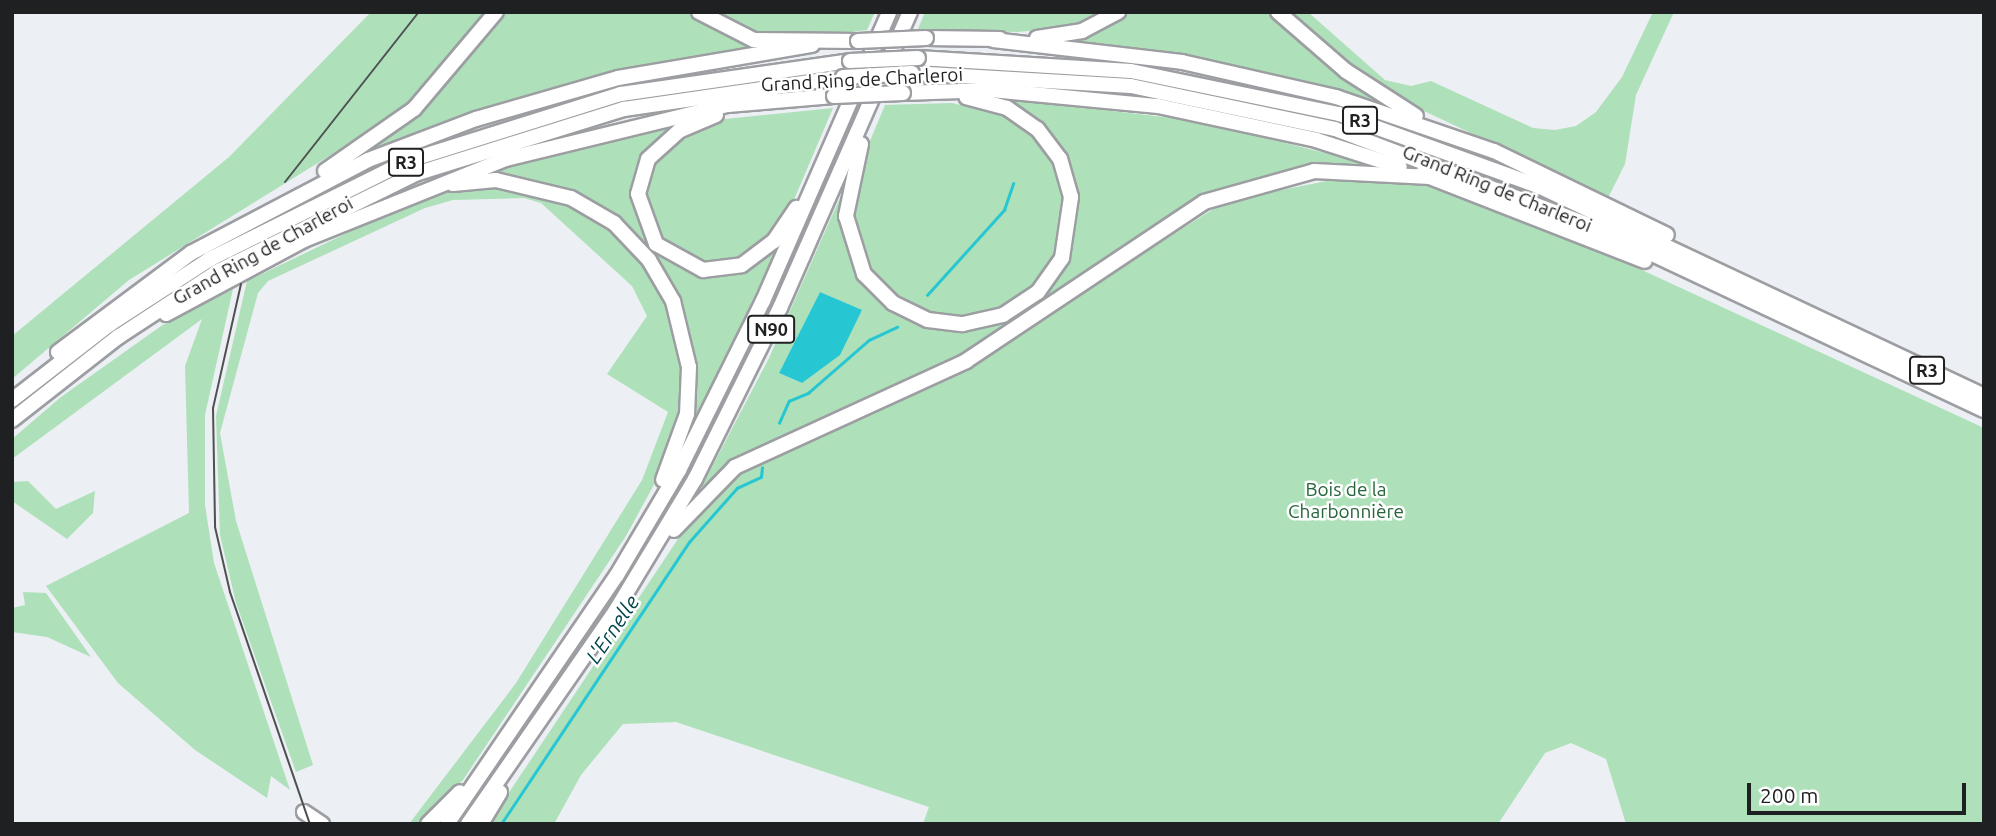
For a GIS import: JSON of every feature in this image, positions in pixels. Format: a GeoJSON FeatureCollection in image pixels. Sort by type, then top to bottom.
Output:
{"type":"FeatureCollection","features":[{"type":"Feature","properties":{"kind":"highway"},"geometry":{"type":"LineString","coordinates":[[14,398],[98,317],[414,109],[496,12]]}},
{"type":"Feature","properties":{"kind":"highway"},"geometry":{"type":"LineString","coordinates":[[699,12],[739,36],[812,45]]}},
{"type":"Feature","properties":{"kind":"highway","name":"N90"},"geometry":{"type":"LineString","coordinates":[[447,824],[651,518],[726,380],[889,12]]}},
{"type":"Feature","properties":{"kind":"highway","name":"N90"},"geometry":{"type":"LineString","coordinates":[[468,824],[662,538],[754,365],[910,12]]}},
{"type":"Feature","properties":{"kind":"highway"},"geometry":{"type":"LineString","coordinates":[[993,40],[1072,34],[1118,12]]}},
{"type":"Feature","properties":{"kind":"highway"},"geometry":{"type":"LineString","coordinates":[[1278,12],[1361,82],[1448,133],[1592,197],[1771,295]]}},
{"type":"Feature","properties":{"kind":"highway"},"geometry":{"type":"LineString","coordinates":[[261,211],[393,150],[544,98],[659,70],[812,45],[858,41],[926,38],[993,40],[1223,70],[1448,133]]}},
{"type":"Feature","properties":{"kind":"highway","name":"Grand Ring de Charleroi"},"geometry":{"type":"LineString","coordinates":[[14,398],[210,259],[407,161],[621,94],[850,61],[918,58],[1131,71],[1339,114],[1538,186],[1984,396]]}},
{"type":"Feature","properties":{"kind":"highway","name":"Grand Ring de Charleroi"},"geometry":{"type":"LineString","coordinates":[[12,420],[70,373],[219,271],[415,174],[624,109],[843,77],[912,74],[1131,86],[1335,129],[1533,201],[1984,410]]}},
{"type":"Feature","properties":{"kind":"highway"},"geometry":{"type":"LineString","coordinates":[[70,373],[254,266],[427,188],[559,142],[758,104],[834,96],[1015,92],[1158,106],[1316,140],[1430,177],[1744,297]]}},
{"type":"Feature","properties":{"kind":"highway"},"geometry":{"type":"LineString","coordinates":[[866,113],[846,216],[864,274],[893,303],[928,320],[963,324],[1003,315],[1038,292],[1062,258],[1072,214],[1060,159],[1037,129],[1007,108],[909,93]]}},
{"type":"Feature","properties":{"kind":"highway"},"geometry":{"type":"LineString","coordinates":[[758,104],[680,130],[648,159],[638,194],[656,244],[703,270],[742,265],[774,241],[818,176]]}},
{"type":"Feature","properties":{"kind":"highway"},"geometry":{"type":"LineString","coordinates":[[662,538],[735,467],[966,361],[1205,202],[1314,171],[1430,177]]}},
{"type":"Feature","properties":{"kind":"highway"},"geometry":{"type":"LineString","coordinates":[[427,188],[496,180],[546,188],[594,210],[649,260],[680,323],[689,390],[681,440],[651,518]]}},
{"type":"Feature","properties":{"kind":"highway"},"geometry":{"type":"LineString","coordinates":[[481,824],[532,733]]}},
{"type":"Feature","properties":{"kind":"highway"},"geometry":{"type":"LineString","coordinates":[[428,824],[480,776]]}},
{"type":"Feature","properties":{"kind":"highway"},"geometry":{"type":"LineString","coordinates":[[304,818],[323,824]]}},
{"type":"Feature","properties":{"kind":"green space"},"geometry":{"type":"Polygon","coordinates":[[[371,12],[488,12],[405,109],[129,280],[12,379],[12,336],[229,157],[371,12]]]}},
{"type":"Feature","properties":{"kind":"green space"},"geometry":{"type":"Polygon","coordinates":[[[501,12],[692,12],[727,36],[759,45],[567,84],[360,157],[444,86],[501,12]]]}},
{"type":"Feature","properties":{"kind":"green space"},"geometry":{"type":"Polygon","coordinates":[[[708,12],[875,12],[867,30],[836,34],[751,33],[708,12]]]}},
{"type":"Feature","properties":{"kind":"green space"},"geometry":{"type":"Polygon","coordinates":[[[925,12],[1107,12],[1075,26],[1018,32],[918,29],[925,12]]]}},
{"type":"Feature","properties":{"kind":"green space"},"geometry":{"type":"Polygon","coordinates":[[[1124,12],[1273,12],[1381,101],[1207,60],[1060,40],[1124,12]]]}},
{"type":"Feature","properties":{"kind":"green space"},"geometry":{"type":"Polygon","coordinates":[[[1288,12],[1308,12],[1385,80],[1411,86],[1431,81],[1533,128],[1555,130],[1576,126],[1596,112],[1622,77],[1653,12],[1674,12],[1636,95],[1625,164],[1608,198],[1403,101],[1336,56],[1288,12]]]}},
{"type":"Feature","properties":{"kind":"green space"},"geometry":{"type":"Polygon","coordinates":[[[991,97],[1199,121],[1380,167],[1295,170],[1219,192],[1000,336],[905,387],[752,451],[701,488],[769,358],[843,191],[852,258],[901,313],[983,326],[1064,264],[1076,213],[1063,156],[991,97]],[[820,292],[779,373],[802,383],[862,311],[820,292]]]}},
{"type":"Feature","properties":{"kind":"green space"},"geometry":{"type":"Polygon","coordinates":[[[952,103],[1013,118],[1040,141],[1060,174],[1066,206],[1061,244],[1029,292],[990,313],[954,317],[921,311],[887,290],[863,255],[853,215],[862,160],[885,105],[952,103]]]}},
{"type":"Feature","properties":{"kind":"green space"},"geometry":{"type":"Polygon","coordinates":[[[833,108],[793,202],[768,238],[743,258],[710,264],[690,261],[657,235],[644,201],[646,182],[654,162],[685,133],[725,119],[833,108]]]}},
{"type":"Feature","properties":{"kind":"green space"},"geometry":{"type":"Polygon","coordinates":[[[691,119],[665,134],[634,203],[649,241],[680,268],[715,275],[781,241],[687,436],[694,400],[691,345],[663,272],[573,194],[526,179],[473,177],[691,119]]]}},
{"type":"Feature","properties":{"kind":"green space","name":"Bois de la Charbonnière"},"geometry":{"type":"Polygon","coordinates":[[[1352,176],[1431,186],[1551,228],[1984,428],[1984,824],[1626,824],[1606,759],[1571,743],[1545,753],[1498,824],[923,824],[929,807],[676,722],[623,724],[581,775],[554,824],[488,824],[692,518],[739,472],[932,387],[1226,201],[1352,176]]]}},
{"type":"Feature","properties":{"kind":"green space"},"geometry":{"type":"Polygon","coordinates":[[[474,187],[528,191],[577,207],[620,237],[665,298],[682,361],[683,394],[668,459],[626,536],[463,780],[419,824],[409,824],[516,683],[642,480],[668,412],[607,374],[647,316],[632,286],[541,203],[524,198],[453,200],[425,208],[268,281],[258,293],[220,433],[236,521],[313,765],[296,772],[236,603],[220,535],[216,416],[247,281],[422,197],[474,187]]]}},
{"type":"Feature","properties":{"kind":"green space"},"geometry":{"type":"Polygon","coordinates":[[[233,289],[205,415],[205,505],[214,563],[290,790],[271,776],[267,798],[195,750],[118,683],[46,586],[189,513],[185,366],[202,319],[12,459],[12,439],[61,397],[164,324],[233,289]]]}},
{"type":"Feature","properties":{"kind":"green space"},"geometry":{"type":"Polygon","coordinates":[[[28,481],[56,509],[95,491],[93,513],[67,539],[12,501],[12,482],[28,481]]]}},
{"type":"Feature","properties":{"kind":"green space"},"geometry":{"type":"Polygon","coordinates":[[[23,592],[46,593],[91,657],[47,637],[12,632],[12,608],[25,605],[23,592]]]}},
{"type":"Feature","properties":{"kind":"water"},"geometry":{"type":"Polygon","coordinates":[[[820,292],[862,310],[840,355],[802,383],[779,373],[820,292]]]}},
{"type":"Feature","properties":{"kind":"waterway","name":"L'Ernelle"},"geometry":{"type":"LineString","coordinates":[[927,295],[1004,210],[1013,184]]}},
{"type":"Feature","properties":{"kind":"waterway","name":"L'Ernelle"},"geometry":{"type":"LineString","coordinates":[[779,423],[789,401],[808,393],[869,340],[897,327]]}},
{"type":"Feature","properties":{"kind":"waterway","name":"L'Ernelle"},"geometry":{"type":"LineString","coordinates":[[501,824],[689,542],[737,488],[761,477],[762,468]]}},
{"type":"Feature","properties":{"kind":"tram line"},"geometry":{"type":"LineString","coordinates":[[285,182],[419,12]]}},
{"type":"Feature","properties":{"kind":"tram line"},"geometry":{"type":"LineString","coordinates":[[241,284],[213,408],[215,527],[230,592],[310,824]]}}]}
